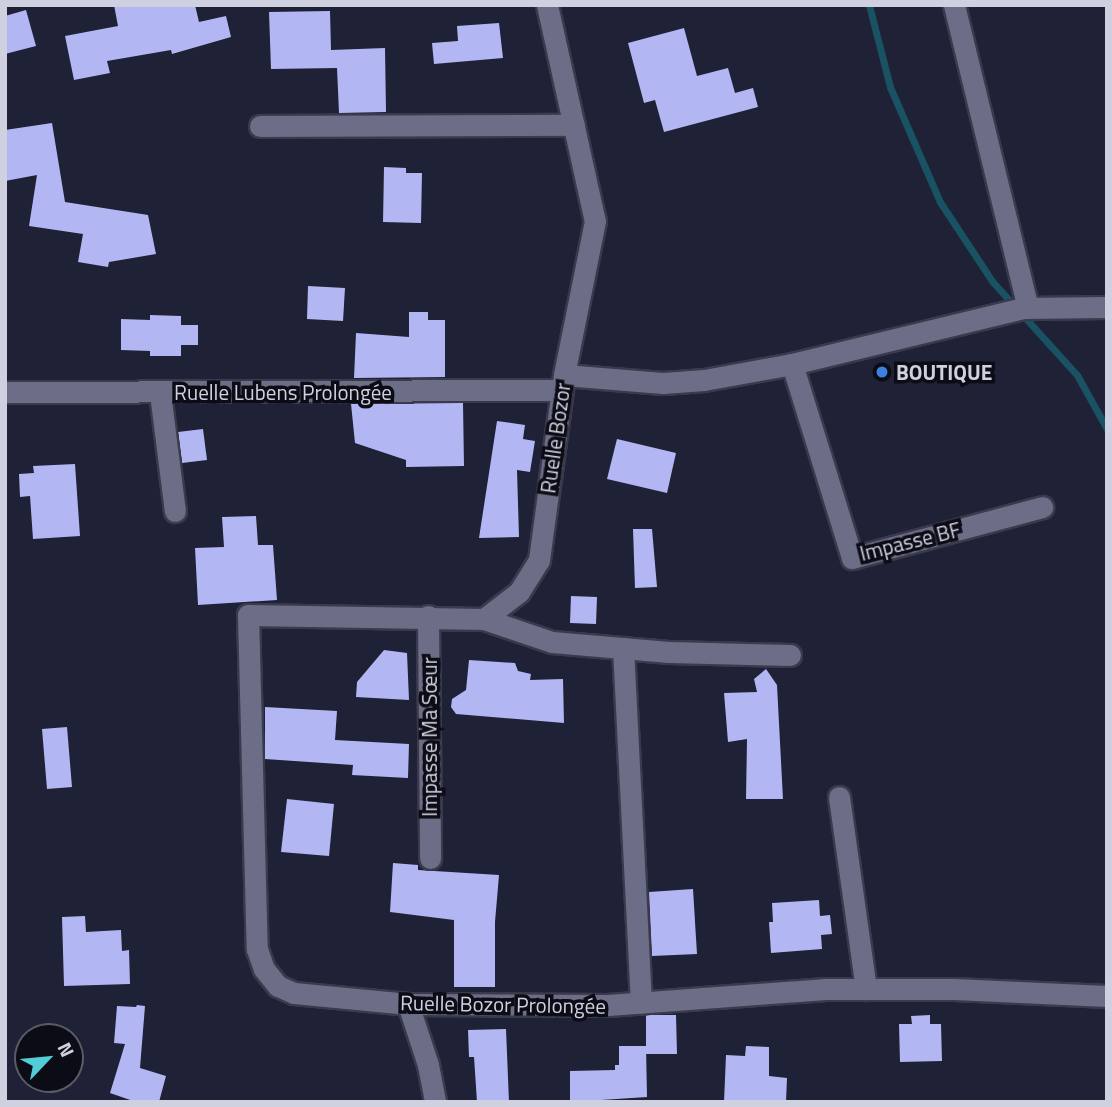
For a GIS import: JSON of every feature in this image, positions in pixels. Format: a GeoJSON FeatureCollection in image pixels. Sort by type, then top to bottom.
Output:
{"type":"FeatureCollection","features":[{"type":"Feature","properties":{"kind":"street","name":"Ruelle Bozor"},"geometry":{"type":"LineString","coordinates":[[484,619],[519,592],[539,560],[562,383],[595,221],[547,5]]}},
{"type":"Feature","properties":{"kind":"street"},"geometry":{"type":"LineString","coordinates":[[954,5],[1025,308]]}},
{"type":"Feature","properties":{"kind":"street"},"geometry":{"type":"LineString","coordinates":[[260,126],[574,125]]}},
{"type":"Feature","properties":{"kind":"street","name":"Ruelle Lubens Prolongée"},"geometry":{"type":"LineString","coordinates":[[5,392],[160,393],[704,380],[792,364],[969,319],[1025,308],[1107,307]]}},
{"type":"Feature","properties":{"kind":"street","name":"Impasse BF"},"geometry":{"type":"LineString","coordinates":[[792,364],[852,558],[1042,507]]}},
{"type":"Feature","properties":{"kind":"street"},"geometry":{"type":"LineString","coordinates":[[160,393],[174,511]]}},
{"type":"Feature","properties":{"kind":"street","name":"Ruelle Bozor Prolongée"},"geometry":{"type":"LineString","coordinates":[[428,616],[248,615],[257,949],[264,969],[278,986],[294,993],[408,1004],[641,1003],[825,989],[1107,996]]}},
{"type":"Feature","properties":{"kind":"street"},"geometry":{"type":"LineString","coordinates":[[428,616],[484,619],[552,642],[623,648],[790,655]]}},
{"type":"Feature","properties":{"kind":"street","name":"Impasse Ma Sœur"},"geometry":{"type":"LineString","coordinates":[[428,616],[430,858]]}},
{"type":"Feature","properties":{"kind":"street"},"geometry":{"type":"LineString","coordinates":[[623,648],[641,1003]]}},
{"type":"Feature","properties":{"kind":"street"},"geometry":{"type":"LineString","coordinates":[[839,797],[866,989]]}},
{"type":"Feature","properties":{"kind":"street"},"geometry":{"type":"LineString","coordinates":[[408,1004],[428,1065],[435,1102]]}},
{"type":"Feature","properties":{"kind":"building"},"geometry":{"type":"Polygon","coordinates":[[[114,5],[195,5],[199,22],[226,16],[231,37],[172,54],[171,50],[107,61],[110,73],[74,80],[65,36],[118,26],[114,5]]]}},
{"type":"Feature","properties":{"kind":"building"},"geometry":{"type":"Polygon","coordinates":[[[26,10],[36,46],[5,54],[5,16],[26,10]]]}},
{"type":"Feature","properties":{"kind":"building"},"geometry":{"type":"Polygon","coordinates":[[[330,11],[331,50],[385,48],[386,112],[339,113],[337,68],[271,69],[269,12],[330,11]]]}},
{"type":"Feature","properties":{"kind":"building"},"geometry":{"type":"Polygon","coordinates":[[[499,23],[503,58],[434,64],[432,43],[458,41],[457,26],[499,23]]]}},
{"type":"Feature","properties":{"kind":"building"},"geometry":{"type":"Polygon","coordinates":[[[684,28],[697,76],[728,68],[735,93],[753,88],[758,107],[664,132],[655,100],[644,103],[628,43],[684,28]]]}},
{"type":"Feature","properties":{"kind":"building"},"geometry":{"type":"Polygon","coordinates":[[[52,123],[65,202],[148,215],[156,254],[109,262],[108,267],[78,262],[83,234],[29,226],[37,175],[5,181],[5,130],[52,123]]]}},
{"type":"Feature","properties":{"kind":"building"},"geometry":{"type":"Polygon","coordinates":[[[384,167],[406,168],[406,173],[422,173],[421,223],[383,222],[384,167]]]}},
{"type":"Feature","properties":{"kind":"building"},"geometry":{"type":"Polygon","coordinates":[[[308,286],[345,288],[343,321],[307,319],[308,286]]]}},
{"type":"Feature","properties":{"kind":"building"},"geometry":{"type":"Polygon","coordinates":[[[409,312],[428,312],[428,320],[445,320],[445,377],[354,378],[356,333],[409,337],[409,312]]]}},
{"type":"Feature","properties":{"kind":"building"},"geometry":{"type":"Polygon","coordinates":[[[150,315],[181,316],[181,325],[198,325],[198,345],[181,345],[181,356],[150,356],[150,351],[121,350],[121,319],[150,320],[150,315]]]}},
{"type":"Feature","properties":{"kind":"building"},"geometry":{"type":"Polygon","coordinates":[[[463,403],[464,466],[406,467],[406,460],[355,443],[351,404],[463,403]]]}},
{"type":"Feature","properties":{"kind":"building"},"geometry":{"type":"Polygon","coordinates":[[[497,421],[525,425],[523,439],[535,441],[530,472],[517,470],[519,537],[479,538],[497,421]]]}},
{"type":"Feature","properties":{"kind":"building"},"geometry":{"type":"Polygon","coordinates":[[[203,429],[207,460],[182,463],[178,432],[203,429]]]}},
{"type":"Feature","properties":{"kind":"building"},"geometry":{"type":"Polygon","coordinates":[[[617,439],[676,453],[667,493],[607,479],[617,439]]]}},
{"type":"Feature","properties":{"kind":"building"},"geometry":{"type":"Polygon","coordinates":[[[75,464],[80,536],[33,539],[30,496],[20,497],[19,474],[34,473],[33,466],[75,464]]]}},
{"type":"Feature","properties":{"kind":"building"},"geometry":{"type":"Polygon","coordinates":[[[256,516],[258,545],[273,545],[277,600],[198,605],[195,548],[224,547],[222,517],[256,516]]]}},
{"type":"Feature","properties":{"kind":"building"},"geometry":{"type":"Polygon","coordinates":[[[633,529],[652,529],[657,587],[635,588],[633,529]]]}},
{"type":"Feature","properties":{"kind":"building"},"geometry":{"type":"Polygon","coordinates":[[[571,596],[597,597],[596,624],[570,623],[571,596]]]}},
{"type":"Feature","properties":{"kind":"building"},"geometry":{"type":"Polygon","coordinates":[[[384,650],[407,653],[409,700],[356,697],[357,682],[384,650]]]}},
{"type":"Feature","properties":{"kind":"building"},"geometry":{"type":"Polygon","coordinates":[[[469,660],[515,663],[518,671],[531,674],[530,680],[563,679],[564,723],[456,714],[451,707],[452,699],[466,690],[469,660]]]}},
{"type":"Feature","properties":{"kind":"building"},"geometry":{"type":"Polygon","coordinates":[[[766,669],[777,685],[783,799],[746,799],[747,739],[728,742],[724,693],[757,692],[754,679],[766,669]]]}},
{"type":"Feature","properties":{"kind":"building"},"geometry":{"type":"Polygon","coordinates":[[[265,707],[337,711],[335,740],[409,744],[408,778],[352,775],[353,765],[265,759],[265,707]]]}},
{"type":"Feature","properties":{"kind":"building"},"geometry":{"type":"Polygon","coordinates":[[[67,727],[72,787],[47,789],[42,729],[67,727]]]}},
{"type":"Feature","properties":{"kind":"building"},"geometry":{"type":"Polygon","coordinates":[[[287,799],[334,804],[329,856],[281,852],[287,799]]]}},
{"type":"Feature","properties":{"kind":"building"},"geometry":{"type":"Polygon","coordinates":[[[393,863],[418,865],[418,870],[499,875],[495,922],[495,987],[454,987],[454,920],[390,912],[393,863]]]}},
{"type":"Feature","properties":{"kind":"building"},"geometry":{"type":"Polygon","coordinates":[[[693,889],[697,954],[652,956],[649,892],[693,889]]]}},
{"type":"Feature","properties":{"kind":"building"},"geometry":{"type":"Polygon","coordinates":[[[819,900],[820,916],[830,915],[832,934],[821,935],[822,949],[771,953],[769,922],[773,922],[772,903],[819,900]]]}},
{"type":"Feature","properties":{"kind":"building"},"geometry":{"type":"Polygon","coordinates":[[[85,916],[86,932],[121,930],[122,951],[129,950],[130,984],[64,986],[62,917],[85,916]]]}},
{"type":"Feature","properties":{"kind":"building"},"geometry":{"type":"Polygon","coordinates":[[[117,1006],[145,1006],[140,1068],[166,1076],[159,1102],[136,1102],[110,1093],[125,1044],[114,1043],[117,1006]]]}},
{"type":"Feature","properties":{"kind":"building"},"geometry":{"type":"Polygon","coordinates":[[[646,1015],[676,1015],[677,1054],[646,1054],[646,1015]]]}},
{"type":"Feature","properties":{"kind":"building"},"geometry":{"type":"Polygon","coordinates":[[[930,1015],[930,1024],[941,1024],[942,1061],[900,1062],[899,1024],[912,1024],[911,1016],[930,1015]]]}},
{"type":"Feature","properties":{"kind":"building"},"geometry":{"type":"Polygon","coordinates":[[[506,1029],[509,1102],[477,1102],[474,1057],[469,1057],[468,1030],[506,1029]]]}},
{"type":"Feature","properties":{"kind":"building"},"geometry":{"type":"Polygon","coordinates":[[[619,1046],[646,1046],[647,1097],[570,1102],[570,1071],[615,1070],[615,1065],[619,1065],[619,1046]]]}},
{"type":"Feature","properties":{"kind":"building"},"geometry":{"type":"Polygon","coordinates":[[[746,1046],[769,1047],[769,1076],[787,1078],[786,1102],[724,1102],[726,1055],[745,1056],[746,1046]]]}},
{"type":"Feature","properties":{"kind":"waterway"},"geometry":{"type":"LineString","coordinates":[[869,5],[890,87],[940,202],[992,281],[1077,375],[1107,429]]}},
{"type":"Feature","properties":{"kind":"place","name":"BOUTIQUE"},"geometry":{"type":"Point","coordinates":[882,372]}}]}
